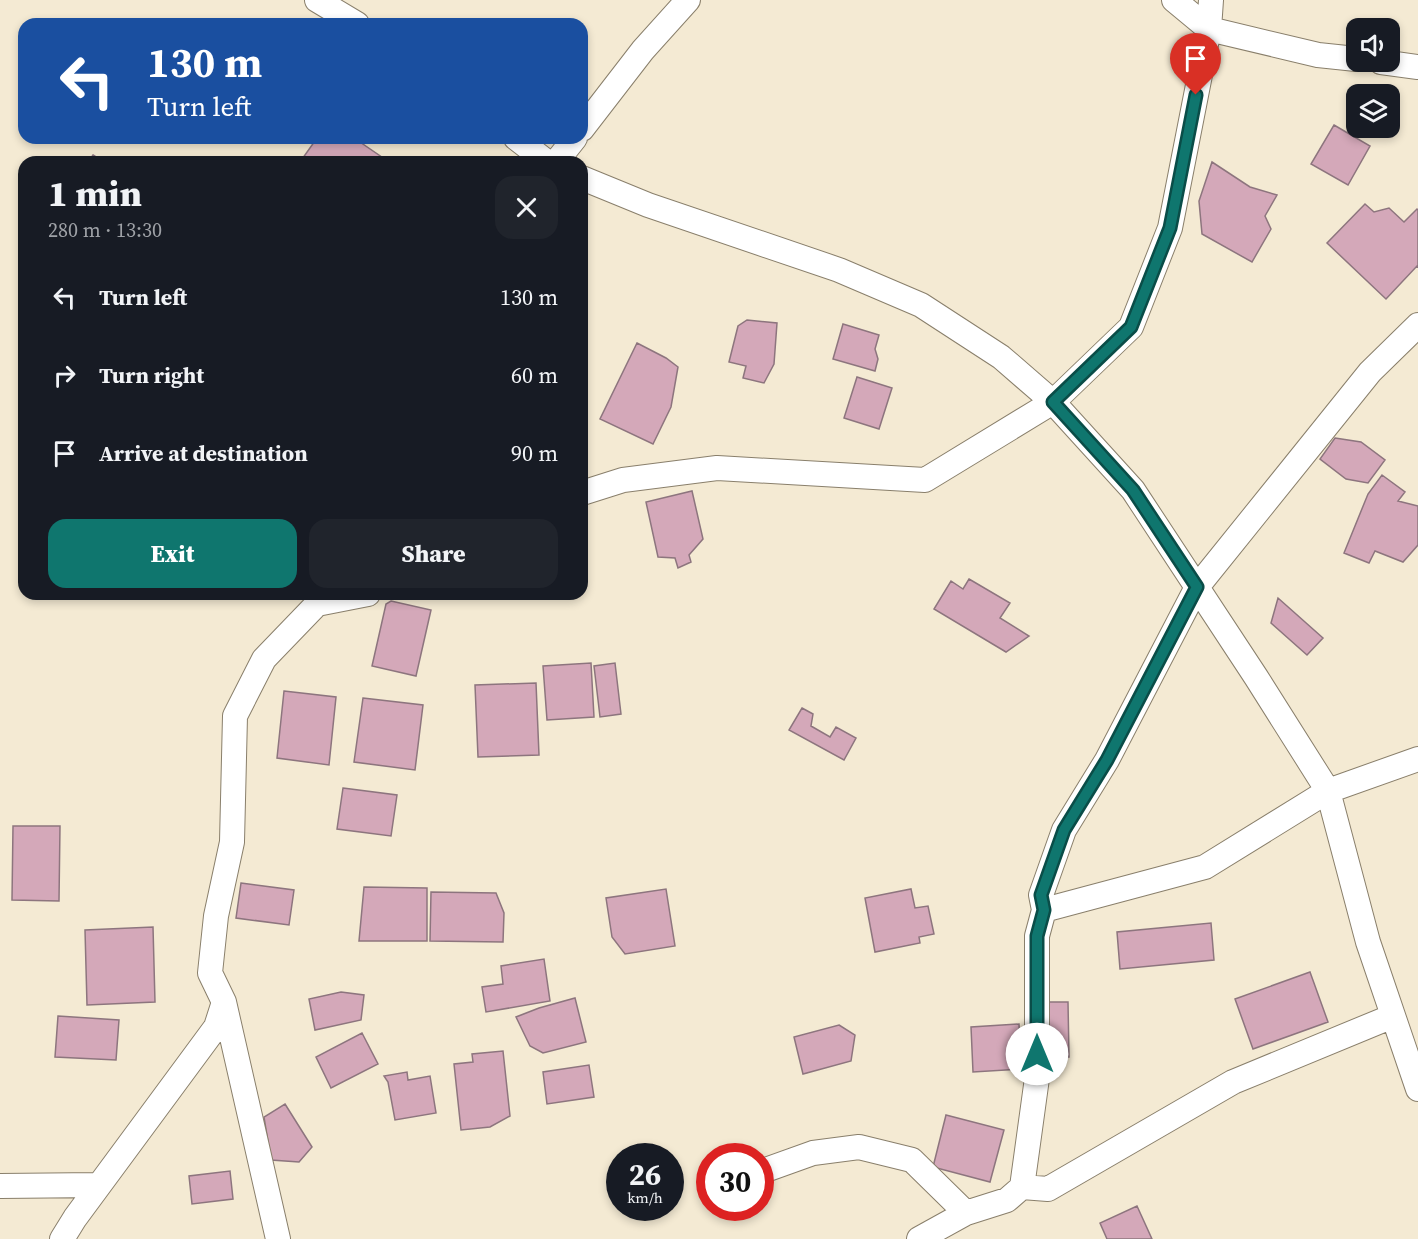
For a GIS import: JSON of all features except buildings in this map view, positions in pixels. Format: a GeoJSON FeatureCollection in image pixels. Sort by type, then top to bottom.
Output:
{"type":"FeatureCollection","features":[{"type":"Feature","properties":{"kind":"street"},"geometry":{"type":"LineString","coordinates":[[317,0],[347,18]]}},
{"type":"Feature","properties":{"kind":"street"},"geometry":{"type":"LineString","coordinates":[[588,121],[643,50],[688,0]]}},
{"type":"Feature","properties":{"kind":"street"},"geometry":{"type":"LineString","coordinates":[[1174,0],[1209,29],[1318,55],[1346,58]]}},
{"type":"Feature","properties":{"kind":"street"},"geometry":{"type":"LineString","coordinates":[[588,491],[623,480],[717,468],[925,480],[1053,402],[1131,327],[1170,228],[1209,29],[1211,0]]}},
{"type":"Feature","properties":{"kind":"street"},"geometry":{"type":"LineString","coordinates":[[1400,62],[1417,62]]}},
{"type":"Feature","properties":{"kind":"street"},"geometry":{"type":"LineString","coordinates":[[524,144],[539,156]]}},
{"type":"Feature","properties":{"kind":"street"},"geometry":{"type":"LineString","coordinates":[[561,156],[570,144]]}},
{"type":"Feature","properties":{"kind":"street"},"geometry":{"type":"LineString","coordinates":[[588,180],[648,205],[838,270],[921,305],[1001,357],[1053,402],[1133,490],[1328,791],[1368,942],[1418,1089]]}},
{"type":"Feature","properties":{"kind":"street"},"geometry":{"type":"LineString","coordinates":[[919,1239],[966,1213],[1007,1200],[1022,1187],[1037,1078],[1037,936],[1044,910],[1041,895],[1064,830],[1107,760],[1197,587],[1370,372],[1418,325]]}},
{"type":"Feature","properties":{"kind":"street"},"geometry":{"type":"LineString","coordinates":[[278,1239],[224,1002],[210,973],[216,916],[232,842],[235,716],[264,659],[318,600]]}},
{"type":"Feature","properties":{"kind":"street"},"geometry":{"type":"LineString","coordinates":[[1044,910],[1205,867],[1328,791],[1418,759]]}},
{"type":"Feature","properties":{"kind":"street"},"geometry":{"type":"LineString","coordinates":[[62,1239],[75,1218],[216,1027],[224,1002]]}},
{"type":"Feature","properties":{"kind":"street"},"geometry":{"type":"LineString","coordinates":[[1022,1187],[1048,1189],[1233,1082],[1393,1016]]}},
{"type":"Feature","properties":{"kind":"street"},"geometry":{"type":"LineString","coordinates":[[774,1168],[813,1153],[860,1147],[912,1160],[966,1213]]}},
{"type":"Feature","properties":{"kind":"street"},"geometry":{"type":"LineString","coordinates":[[0,1186],[99,1185]]}},
{"type":"Feature","properties":{"kind":"route"},"geometry":{"type":"LineString","coordinates":[[1037,1054],[1037,936],[1044,910],[1041,895],[1064,830],[1107,760],[1197,587],[1133,490],[1053,402],[1131,327],[1170,228],[1196,95]]}}]}
